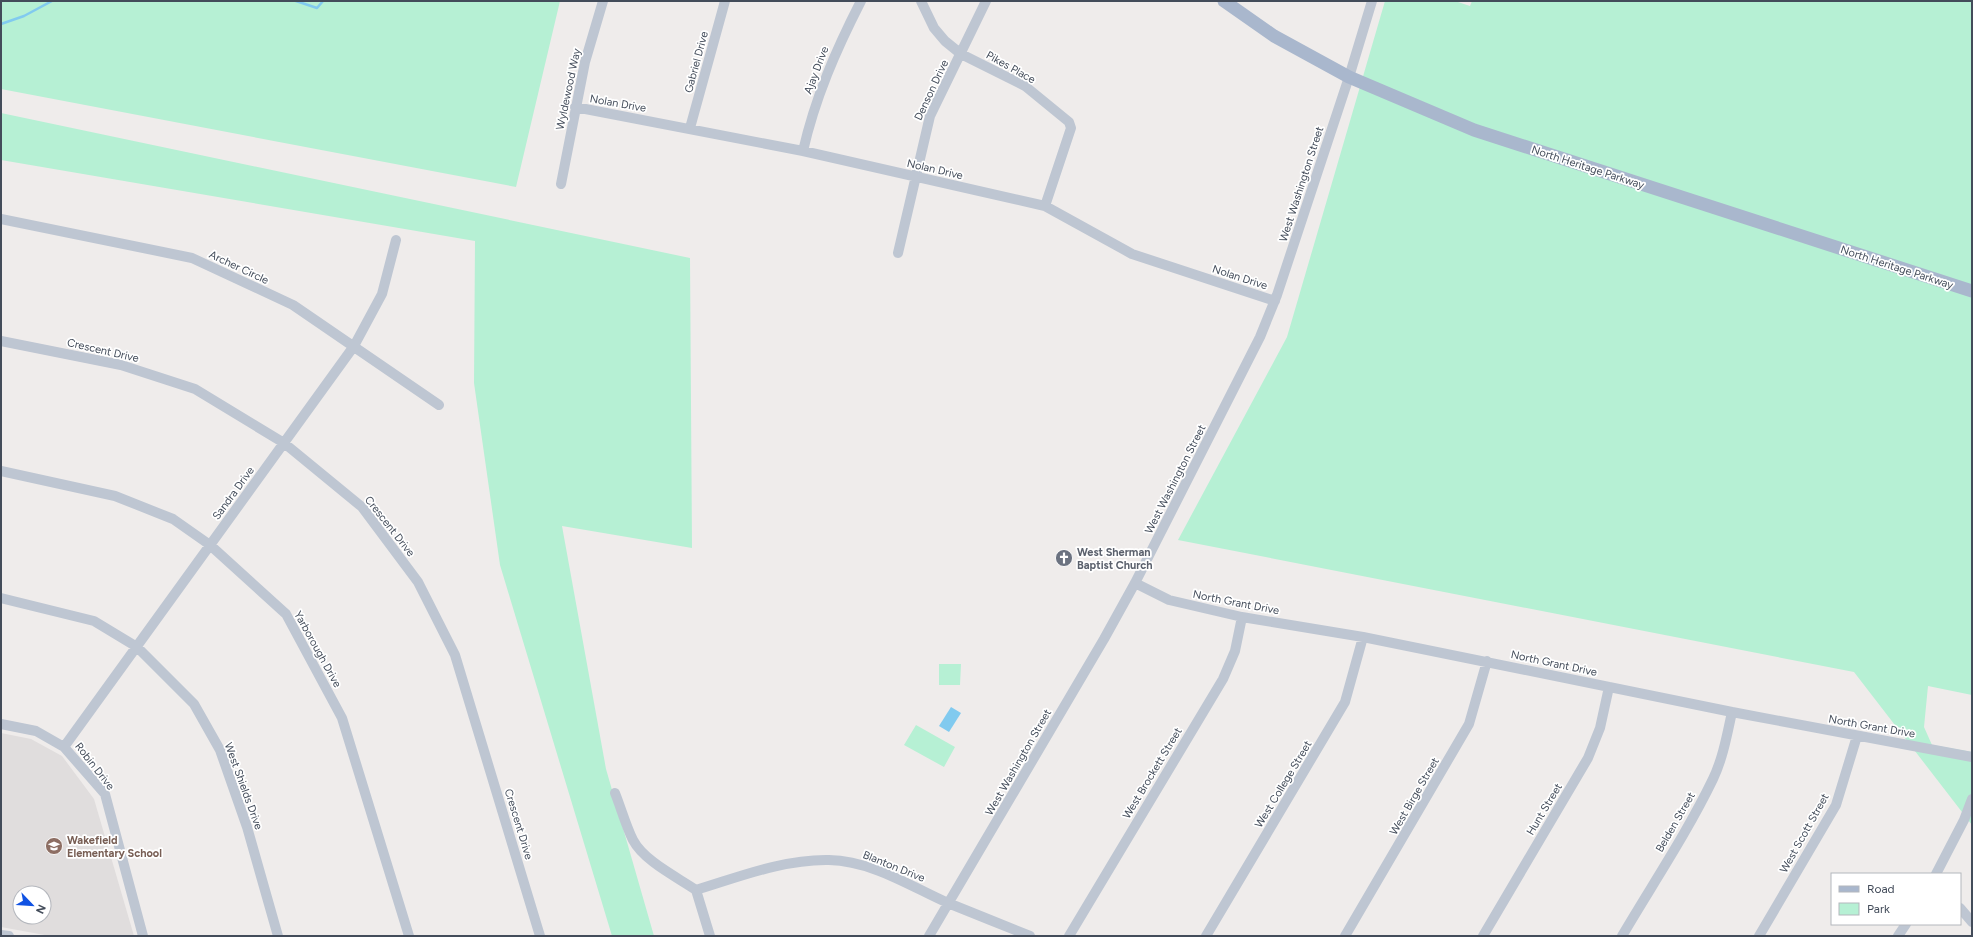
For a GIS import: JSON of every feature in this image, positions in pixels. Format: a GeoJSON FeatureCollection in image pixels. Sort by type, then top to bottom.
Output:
{"type":"FeatureCollection","features":[{"type":"Feature","properties":{"kind":"main road","name":"North Heritage Parkway"},"geometry":{"type":"LineString","coordinates":[[1224,1],[1274,36],[1349,76],[1474,130],[1972,291]]}},
{"type":"Feature","properties":{"kind":"street","name":"Wyldewood Way"},"geometry":{"type":"LineString","coordinates":[[561,184],[585,62],[602,1]]}},
{"type":"Feature","properties":{"kind":"street","name":"Gabriel Drive"},"geometry":{"type":"LineString","coordinates":[[690,128],[725,1]]}},
{"type":"Feature","properties":{"kind":"street","name":"Ajay Drive"},"geometry":{"type":"LineString","coordinates":[[803,151],[810,120],[821,88],[838,46],[861,1]]}},
{"type":"Feature","properties":{"kind":"street","name":"Pikes Place"},"geometry":{"type":"LineString","coordinates":[[921,1],[934,28],[945,41],[962,54],[1025,86],[1068,122],[1071,128],[1045,206]]}},
{"type":"Feature","properties":{"kind":"street","name":"Denson Drive"},"geometry":{"type":"LineString","coordinates":[[898,253],[930,116],[962,54],[986,1]]}},
{"type":"Feature","properties":{"kind":"street","name":"West Washington Street"},"geometry":{"type":"LineString","coordinates":[[929,936],[1100,646],[1135,583],[1243,373],[1275,301],[1372,1]]}},
{"type":"Feature","properties":{"kind":"street","name":"Nolan Drive"},"geometry":{"type":"LineString","coordinates":[[575,107],[803,151],[1045,206],[1132,254],[1275,301]]}},
{"type":"Feature","properties":{"kind":"street","name":"Archer Circle"},"geometry":{"type":"LineString","coordinates":[[1,219],[192,258],[293,305],[439,405]]}},
{"type":"Feature","properties":{"kind":"street","name":"Sandra Drive"},"geometry":{"type":"LineString","coordinates":[[64,747],[354,346],[382,294],[396,240]]}},
{"type":"Feature","properties":{"kind":"street","name":"Crescent Drive"},"geometry":{"type":"LineString","coordinates":[[1,341],[121,365],[195,389],[284,443],[362,507],[418,582],[455,655],[540,936]]}},
{"type":"Feature","properties":{"kind":"street","name":"Yarborough Drive"},"geometry":{"type":"LineString","coordinates":[[1,471],[115,496],[173,519],[210,545],[286,614],[342,718],[409,936]]}},
{"type":"Feature","properties":{"kind":"street","name":"North Grant Drive"},"geometry":{"type":"LineString","coordinates":[[1135,583],[1169,600],[1242,617],[1363,636],[1732,712],[1972,757]]}},
{"type":"Feature","properties":{"kind":"street","name":"West Shields Drive"},"geometry":{"type":"LineString","coordinates":[[1,598],[94,621],[137,647],[194,704],[220,750],[247,827],[278,936]]}},
{"type":"Feature","properties":{"kind":"street","name":"West Brockett Street"},"geometry":{"type":"LineString","coordinates":[[1069,936],[1223,679],[1235,651],[1242,617]]}},
{"type":"Feature","properties":{"kind":"street","name":"West College Street"},"geometry":{"type":"LineString","coordinates":[[1206,936],[1345,702],[1363,636]]}},
{"type":"Feature","properties":{"kind":"street","name":"West Birge Street"},"geometry":{"type":"LineString","coordinates":[[1345,936],[1469,724],[1487,661]]}},
{"type":"Feature","properties":{"kind":"street","name":"Hunt Street"},"geometry":{"type":"LineString","coordinates":[[1486,935],[1588,758],[1600,728],[1609,687]]}},
{"type":"Feature","properties":{"kind":"street","name":"Belden Street"},"geometry":{"type":"LineString","coordinates":[[1622,936],[1697,810],[1713,779],[1724,749],[1732,712]]}},
{"type":"Feature","properties":{"kind":"street","name":"Robin Drive"},"geometry":{"type":"LineString","coordinates":[[1,724],[36,731],[64,747],[105,794],[143,936]]}},
{"type":"Feature","properties":{"kind":"street","name":"West Scott Street"},"geometry":{"type":"LineString","coordinates":[[1759,936],[1836,805],[1857,736]]}},
{"type":"Feature","properties":{"kind":"street"},"geometry":{"type":"LineString","coordinates":[[615,793],[634,840],[640,850],[696,890],[710,936]]}},
{"type":"Feature","properties":{"kind":"street"},"geometry":{"type":"LineString","coordinates":[[1937,873],[1964,820],[1972,799]]}},
{"type":"Feature","properties":{"kind":"street","name":"Blanton Drive"},"geometry":{"type":"LineString","coordinates":[[696,890],[782,865],[803,861],[847,861],[868,867],[949,903],[1030,936]]}},
{"type":"Feature","properties":{"kind":"street"},"geometry":{"type":"LineString","coordinates":[[1961,909],[1972,922]]}},
{"type":"Feature","properties":{"kind":"street"},"geometry":{"type":"LineString","coordinates":[[1898,936],[1905,925]]}},
{"type":"Feature","properties":{"kind":"street"},"geometry":{"type":"LineString","coordinates":[[1,935],[9,936]]}},
{"type":"Feature","properties":{"kind":"shaded area","name":"Wakefield Elementary School"},"geometry":{"type":"Polygon","coordinates":[[[1,733],[31,739],[62,756],[94,799],[134,936],[50,936],[1,927],[1,733]]]}},
{"type":"Feature","properties":{"kind":"green space"},"geometry":{"type":"Polygon","coordinates":[[[1,1],[560,1],[516,187],[1,89],[1,1]]]}},
{"type":"Feature","properties":{"kind":"green space"},"geometry":{"type":"Polygon","coordinates":[[[1385,1],[1455,1],[1470,6],[1472,1],[1972,1],[1972,695],[1928,686],[1924,727],[1932,745],[1972,752],[1972,825],[1854,672],[1178,540],[1287,337],[1385,1]]]}},
{"type":"Feature","properties":{"kind":"green space"},"geometry":{"type":"Polygon","coordinates":[[[1,113],[690,258],[692,548],[562,526],[606,769],[654,936],[612,936],[500,565],[474,383],[475,241],[1,160],[1,113]]]}},
{"type":"Feature","properties":{"kind":"green space"},"geometry":{"type":"Polygon","coordinates":[[[939,664],[961,664],[960,685],[939,685],[939,664]]]}},
{"type":"Feature","properties":{"kind":"green space"},"geometry":{"type":"Polygon","coordinates":[[[916,725],[955,747],[944,767],[904,745],[916,725]]]}},
{"type":"Feature","properties":{"kind":"water"},"geometry":{"type":"Polygon","coordinates":[[[951,707],[961,713],[949,732],[939,726],[951,707]]]}},
{"type":"Feature","properties":{"kind":"waterway"},"geometry":{"type":"LineString","coordinates":[[1,24],[24,16],[52,1]]}},
{"type":"Feature","properties":{"kind":"waterway"},"geometry":{"type":"LineString","coordinates":[[296,1],[317,8],[323,1]]}},
{"type":"Feature","properties":{"kind":"place","name":"West Sherman Baptist Church"},"geometry":{"type":"Point","coordinates":[1064,558]}},
{"type":"Feature","properties":{"kind":"place","name":"Wakefield Elementary School"},"geometry":{"type":"Point","coordinates":[54,846]}}]}
